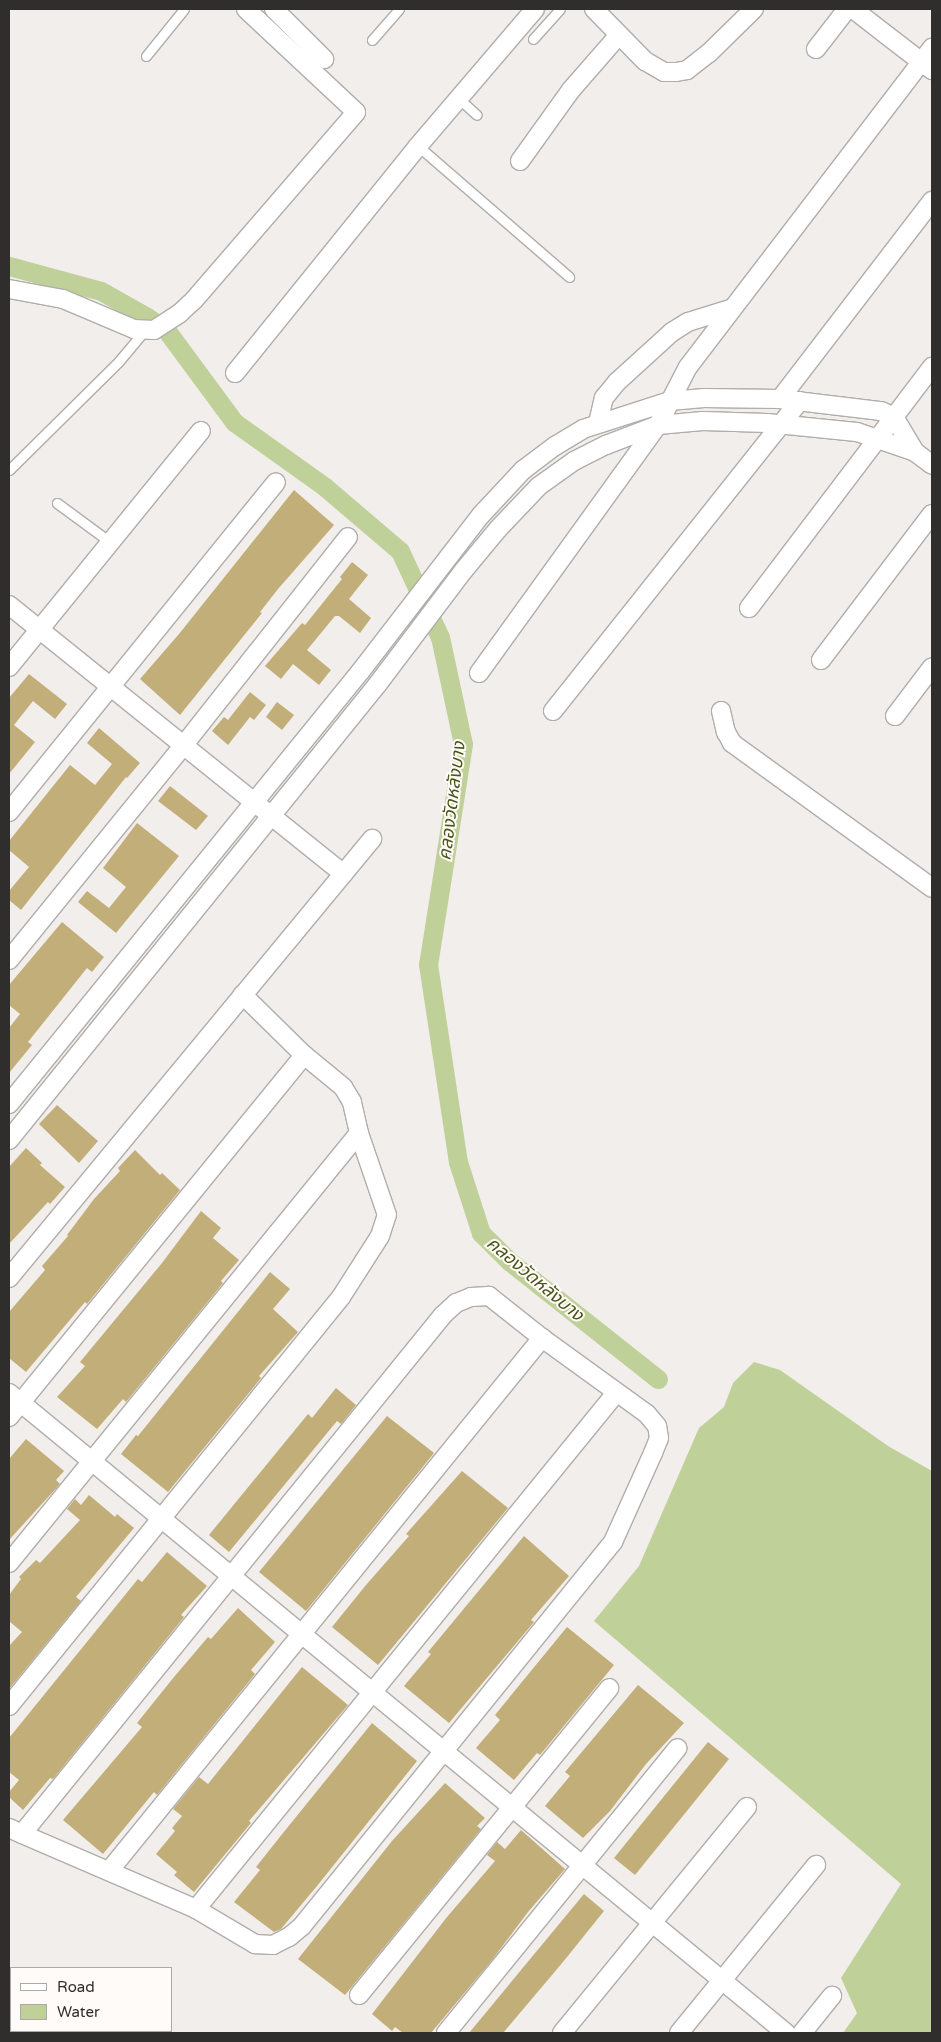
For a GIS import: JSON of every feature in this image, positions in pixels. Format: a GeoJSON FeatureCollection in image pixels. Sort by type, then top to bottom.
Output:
{"type":"FeatureCollection","features":[{"type":"Feature","properties":{"kind":"street"},"geometry":{"type":"LineString","coordinates":[[9,289],[63,298],[134,329],[149,330],[180,313],[356,112],[246,9]]}},
{"type":"Feature","properties":{"kind":"street"},"geometry":{"type":"LineString","coordinates":[[274,9],[324,59]]}},
{"type":"Feature","properties":{"kind":"street"},"geometry":{"type":"LineString","coordinates":[[235,373],[418,146],[535,9]]}},
{"type":"Feature","properties":{"kind":"street"},"geometry":{"type":"LineString","coordinates":[[594,9],[645,61],[664,72],[688,70],[709,53],[754,9]]}},
{"type":"Feature","properties":{"kind":"street"},"geometry":{"type":"LineString","coordinates":[[816,49],[847,9]]}},
{"type":"Feature","properties":{"kind":"street"},"geometry":{"type":"LineString","coordinates":[[853,9],[927,66]]}},
{"type":"Feature","properties":{"kind":"street"},"geometry":{"type":"LineString","coordinates":[[520,161],[571,90],[619,35]]}},
{"type":"Feature","properties":{"kind":"street"},"geometry":{"type":"LineString","coordinates":[[479,673],[658,425],[688,367],[927,66],[932,48]]}},
{"type":"Feature","properties":{"kind":"street"},"geometry":{"type":"LineString","coordinates":[[780,399],[932,201]]}},
{"type":"Feature","properties":{"kind":"street"},"geometry":{"type":"LineString","coordinates":[[598,423],[604,398],[617,382],[672,332],[688,322],[733,308]]}},
{"type":"Feature","properties":{"kind":"street"},"geometry":{"type":"LineString","coordinates":[[749,608],[932,367]]}},
{"type":"Feature","properties":{"kind":"street"},"geometry":{"type":"LineString","coordinates":[[9,1104],[360,672],[481,515],[523,470],[555,446],[583,429],[598,423],[670,400],[704,398],[780,399],[862,407],[894,417],[914,452]]}},
{"type":"Feature","properties":{"kind":"street"},"geometry":{"type":"LineString","coordinates":[[552,712],[800,401]]}},
{"type":"Feature","properties":{"kind":"street"},"geometry":{"type":"LineString","coordinates":[[9,1140],[377,685],[464,570],[498,529],[539,486],[574,461],[606,444],[658,425],[703,421],[782,425],[857,432],[879,438],[914,452],[932,465]]}},
{"type":"Feature","properties":{"kind":"street"},"geometry":{"type":"LineString","coordinates":[[9,667],[201,430]]}},
{"type":"Feature","properties":{"kind":"street"},"geometry":{"type":"LineString","coordinates":[[9,812],[276,482]]}},
{"type":"Feature","properties":{"kind":"street"},"geometry":{"type":"LineString","coordinates":[[821,660],[932,514]]}},
{"type":"Feature","properties":{"kind":"street"},"geometry":{"type":"LineString","coordinates":[[481,515],[498,529]]}},
{"type":"Feature","properties":{"kind":"street"},"geometry":{"type":"LineString","coordinates":[[9,960],[183,746],[348,538]]}},
{"type":"Feature","properties":{"kind":"street"},"geometry":{"type":"LineString","coordinates":[[9,606],[343,874]]}},
{"type":"Feature","properties":{"kind":"street"},"geometry":{"type":"LineString","coordinates":[[895,716],[932,667]]}},
{"type":"Feature","properties":{"kind":"street"},"geometry":{"type":"LineString","coordinates":[[343,693],[360,705]]}},
{"type":"Feature","properties":{"kind":"street"},"geometry":{"type":"LineString","coordinates":[[721,711],[726,732],[732,743],[932,888]]}},
{"type":"Feature","properties":{"kind":"street"},"geometry":{"type":"LineString","coordinates":[[9,1278],[372,839]]}},
{"type":"Feature","properties":{"kind":"street"},"geometry":{"type":"LineString","coordinates":[[9,1706],[341,1297],[380,1236],[387,1215],[358,1133],[352,1102],[343,1087],[304,1055],[243,995]]}},
{"type":"Feature","properties":{"kind":"street"},"geometry":{"type":"LineString","coordinates":[[65,1035],[84,1047]]}},
{"type":"Feature","properties":{"kind":"street"},"geometry":{"type":"LineString","coordinates":[[9,1417],[15,1398],[304,1055]]}},
{"type":"Feature","properties":{"kind":"street"},"geometry":{"type":"LineString","coordinates":[[9,1563],[358,1133]]}},
{"type":"Feature","properties":{"kind":"street"},"geometry":{"type":"LineString","coordinates":[[489,1296],[542,1338],[647,1414],[657,1426],[659,1438],[630,1508],[613,1542],[302,1926],[289,1937],[273,1945],[255,1944],[196,1909],[15,1831],[231,1576],[443,1315],[456,1304],[471,1297],[489,1296]]}},
{"type":"Feature","properties":{"kind":"street"},"geometry":{"type":"LineString","coordinates":[[109,1871],[542,1338]]}},
{"type":"Feature","properties":{"kind":"street"},"geometry":{"type":"LineString","coordinates":[[196,1909],[616,1393]]}},
{"type":"Feature","properties":{"kind":"street"},"geometry":{"type":"LineString","coordinates":[[15,1398],[786,2033]]}},
{"type":"Feature","properties":{"kind":"street"},"geometry":{"type":"LineString","coordinates":[[359,1995],[608,1688]]}},
{"type":"Feature","properties":{"kind":"street"},"geometry":{"type":"LineString","coordinates":[[446,2033],[678,1748]]}},
{"type":"Feature","properties":{"kind":"street"},"geometry":{"type":"LineString","coordinates":[[562,2033],[747,1807]]}},
{"type":"Feature","properties":{"kind":"street"},"geometry":{"type":"LineString","coordinates":[[679,2033],[816,1865]]}},
{"type":"Feature","properties":{"kind":"street"},"geometry":{"type":"LineString","coordinates":[[802,2033],[832,1996]]}},
{"type":"Feature","properties":{"kind":"lane"},"geometry":{"type":"LineString","coordinates":[[146,56],[184,9]]}},
{"type":"Feature","properties":{"kind":"lane"},"geometry":{"type":"LineString","coordinates":[[372,40],[399,9]]}},
{"type":"Feature","properties":{"kind":"lane"},"geometry":{"type":"LineString","coordinates":[[533,39],[560,9]]}},
{"type":"Feature","properties":{"kind":"lane"},"geometry":{"type":"LineString","coordinates":[[458,98],[477,115]]}},
{"type":"Feature","properties":{"kind":"lane"},"geometry":{"type":"LineString","coordinates":[[418,146],[569,277]]}},
{"type":"Feature","properties":{"kind":"lane"},"geometry":{"type":"LineString","coordinates":[[9,470],[149,330]]}},
{"type":"Feature","properties":{"kind":"lane"},"geometry":{"type":"LineString","coordinates":[[57,503],[110,542]]}},
{"type":"Feature","properties":{"kind":"water"},"geometry":{"type":"Polygon","coordinates":[[[754,1362],[780,1370],[888,1446],[932,1471],[932,2033],[843,2033],[857,2013],[841,1978],[901,1884],[594,1621],[639,1566],[699,1428],[724,1407],[733,1383],[754,1362]]]}},
{"type":"Feature","properties":{"kind":"building"},"geometry":{"type":"Polygon","coordinates":[[[294,490],[334,525],[278,589],[260,612],[262,613],[180,715],[140,679],[179,634],[294,490]]]}},
{"type":"Feature","properties":{"kind":"building"},"geometry":{"type":"Polygon","coordinates":[[[352,562],[368,575],[349,599],[371,618],[360,633],[339,616],[335,616],[307,650],[331,670],[319,685],[293,664],[281,679],[265,666],[302,623],[305,625],[342,579],[340,577],[352,562]]]}},
{"type":"Feature","properties":{"kind":"building"},"geometry":{"type":"Polygon","coordinates":[[[29,674],[67,704],[55,719],[33,701],[14,725],[35,742],[9,774],[9,698],[29,674]]]}},
{"type":"Feature","properties":{"kind":"building"},"geometry":{"type":"Polygon","coordinates":[[[250,692],[266,705],[254,720],[250,717],[228,745],[212,731],[224,717],[228,720],[250,692]]]}},
{"type":"Feature","properties":{"kind":"building"},"geometry":{"type":"Polygon","coordinates":[[[277,702],[294,715],[282,730],[266,717],[277,702]]]}},
{"type":"Feature","properties":{"kind":"building"},"geometry":{"type":"Polygon","coordinates":[[[99,728],[140,763],[126,777],[21,910],[9,900],[9,891],[29,867],[9,850],[9,841],[70,765],[95,785],[112,764],[87,743],[99,728]]]}},
{"type":"Feature","properties":{"kind":"building"},"geometry":{"type":"Polygon","coordinates":[[[170,786],[208,816],[196,830],[158,801],[170,786]]]}},
{"type":"Feature","properties":{"kind":"building"},"geometry":{"type":"Polygon","coordinates":[[[137,823],[179,856],[116,933],[78,902],[87,891],[109,908],[126,887],[103,868],[137,823]]]}},
{"type":"Feature","properties":{"kind":"building"},"geometry":{"type":"Polygon","coordinates":[[[62,922],[104,957],[92,972],[87,968],[28,1042],[32,1045],[9,1073],[9,1028],[20,1014],[9,1005],[9,985],[62,922]]]}},
{"type":"Feature","properties":{"kind":"building"},"geometry":{"type":"Polygon","coordinates":[[[57,1105],[98,1141],[79,1163],[39,1124],[57,1105]]]}},
{"type":"Feature","properties":{"kind":"building"},"geometry":{"type":"Polygon","coordinates":[[[26,1148],[42,1163],[40,1165],[65,1187],[50,1204],[48,1202],[9,1244],[9,1167],[26,1148]]]}},
{"type":"Feature","properties":{"kind":"building"},"geometry":{"type":"Polygon","coordinates":[[[135,1150],[160,1175],[162,1173],[180,1190],[87,1304],[85,1302],[26,1372],[9,1358],[9,1312],[45,1270],[42,1266],[68,1236],[94,1199],[120,1171],[118,1168],[135,1150]]]}},
{"type":"Feature","properties":{"kind":"building"},"geometry":{"type":"Polygon","coordinates":[[[201,1211],[221,1228],[213,1238],[239,1260],[221,1281],[223,1283],[126,1402],[123,1399],[97,1429],[57,1397],[85,1366],[80,1362],[162,1263],[201,1211]]]}},
{"type":"Feature","properties":{"kind":"building"},"geometry":{"type":"Polygon","coordinates":[[[270,1272],[290,1289],[273,1309],[298,1332],[259,1376],[261,1378],[168,1492],[121,1454],[136,1435],[138,1436],[270,1272]]]}},
{"type":"Feature","properties":{"kind":"building"},"geometry":{"type":"Polygon","coordinates":[[[336,1388],[356,1405],[341,1424],[337,1421],[229,1552],[209,1535],[308,1414],[312,1418],[336,1388]]]}},
{"type":"Feature","properties":{"kind":"building"},"geometry":{"type":"Polygon","coordinates":[[[387,1416],[434,1453],[306,1611],[259,1572],[387,1416]]]}},
{"type":"Feature","properties":{"kind":"building"},"geometry":{"type":"Polygon","coordinates":[[[26,1439],[64,1471],[56,1480],[60,1484],[9,1540],[9,1459],[26,1439]]]}},
{"type":"Feature","properties":{"kind":"building"},"geometry":{"type":"Polygon","coordinates":[[[462,1471],[508,1508],[378,1665],[332,1627],[409,1536],[406,1534],[462,1471]]]}},
{"type":"Feature","properties":{"kind":"building"},"geometry":{"type":"Polygon","coordinates":[[[89,1495],[115,1517],[117,1514],[134,1528],[76,1597],[81,1601],[9,1689],[9,1646],[22,1632],[9,1621],[9,1595],[21,1579],[19,1577],[36,1560],[40,1563],[80,1520],[67,1509],[75,1499],[81,1505],[89,1495]]]}},
{"type":"Feature","properties":{"kind":"building"},"geometry":{"type":"Polygon","coordinates":[[[524,1536],[569,1576],[531,1620],[534,1622],[449,1723],[404,1686],[431,1654],[428,1652],[524,1536]]]}},
{"type":"Feature","properties":{"kind":"building"},"geometry":{"type":"Polygon","coordinates":[[[167,1552],[207,1586],[181,1615],[184,1617],[53,1779],[50,1778],[23,1810],[9,1797],[9,1792],[19,1780],[9,1772],[9,1738],[138,1579],[142,1582],[167,1552]]]}},
{"type":"Feature","properties":{"kind":"building"},"geometry":{"type":"Polygon","coordinates":[[[238,1608],[275,1642],[251,1670],[255,1674],[157,1795],[154,1792],[103,1854],[63,1820],[142,1727],[137,1723],[174,1677],[208,1637],[211,1639],[238,1608]]]}},
{"type":"Feature","properties":{"kind":"building"},"geometry":{"type":"Polygon","coordinates":[[[567,1627],[614,1665],[540,1755],[537,1753],[514,1780],[476,1748],[500,1720],[495,1715],[567,1627]]]}},
{"type":"Feature","properties":{"kind":"building"},"geometry":{"type":"Polygon","coordinates":[[[302,1667],[348,1705],[249,1821],[251,1823],[194,1892],[174,1875],[177,1872],[156,1854],[175,1831],[172,1828],[182,1816],[173,1809],[199,1777],[208,1784],[302,1667]]]}},
{"type":"Feature","properties":{"kind":"building"},"geometry":{"type":"Polygon","coordinates":[[[638,1685],[684,1723],[646,1764],[610,1811],[583,1838],[545,1806],[570,1776],[565,1772],[638,1685]]]}},
{"type":"Feature","properties":{"kind":"building"},"geometry":{"type":"Polygon","coordinates":[[[372,1723],[417,1761],[317,1886],[281,1929],[274,1932],[234,1902],[260,1870],[256,1867],[372,1723]]]}},
{"type":"Feature","properties":{"kind":"building"},"geometry":{"type":"Polygon","coordinates":[[[708,1742],[729,1759],[635,1875],[614,1858],[708,1742]]]}},
{"type":"Feature","properties":{"kind":"building"},"geometry":{"type":"Polygon","coordinates":[[[445,1783],[485,1818],[477,1826],[481,1829],[345,1995],[298,1959],[392,1841],[445,1783]]]}},
{"type":"Feature","properties":{"kind":"building"},"geometry":{"type":"Polygon","coordinates":[[[521,1830],[565,1869],[431,2033],[403,2033],[395,2027],[392,2031],[372,2014],[447,1917],[495,1861],[487,1855],[497,1842],[505,1849],[521,1830]]]}},
{"type":"Feature","properties":{"kind":"building"},"geometry":{"type":"Polygon","coordinates":[[[584,1894],[604,1911],[563,1962],[503,2033],[469,2033],[584,1894]]]}},
{"type":"Feature","properties":{"kind":"waterway","name":"คลองวัดหลังบาง"},"geometry":{"type":"LineString","coordinates":[[9,266],[101,291],[147,317],[167,331],[234,422],[325,487],[400,551],[440,637],[463,744],[428,964],[458,1162],[481,1233],[509,1261],[658,1379]]}}]}
